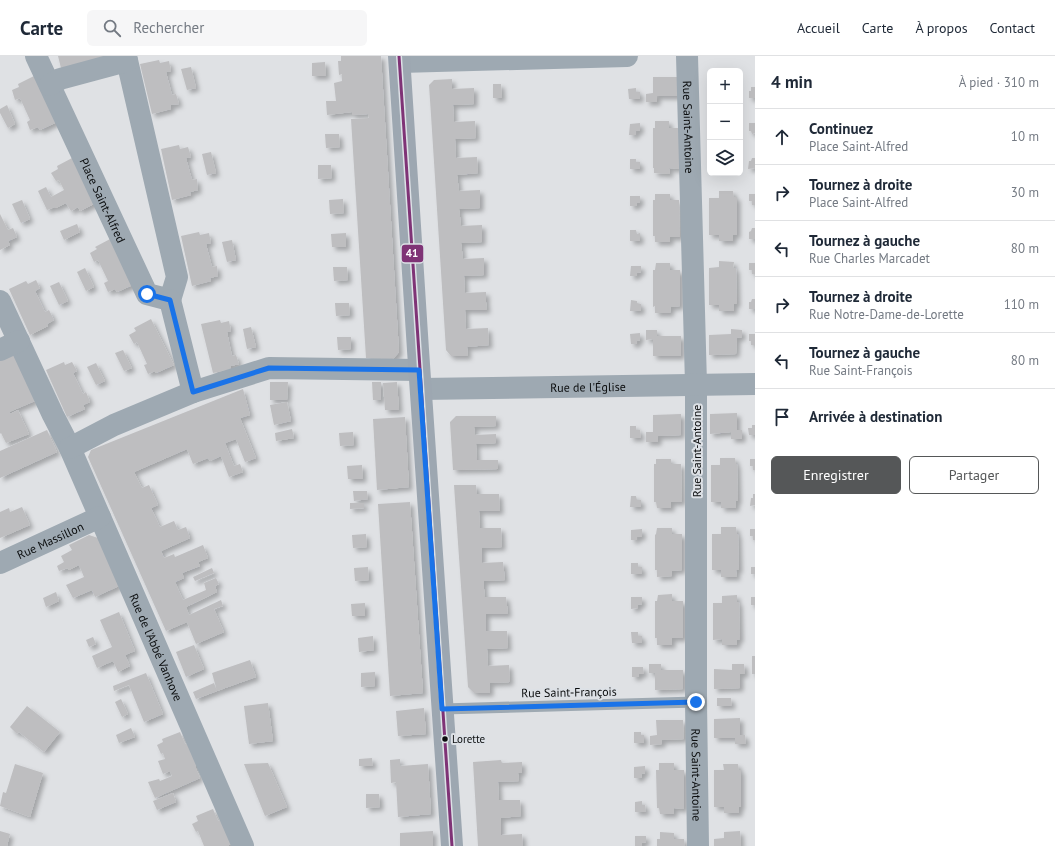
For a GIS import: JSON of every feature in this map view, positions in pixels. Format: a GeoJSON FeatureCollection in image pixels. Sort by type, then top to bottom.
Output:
{"type":"FeatureCollection","features":[{"type":"Feature","properties":{"kind":"street","name":"Place Saint-Alfred"},"geometry":{"type":"LineString","coordinates":[[36,56],[147,294],[170,300]]}},
{"type":"Feature","properties":{"kind":"street"},"geometry":{"type":"LineString","coordinates":[[452,846],[399,59],[627,56]]}},
{"type":"Feature","properties":{"kind":"street","name":"Rue Saint-Antoine"},"geometry":{"type":"LineString","coordinates":[[687,56],[696,384],[696,702],[698,846]]}},
{"type":"Feature","properties":{"kind":"street"},"geometry":{"type":"LineString","coordinates":[[50,84],[127,59],[177,277],[170,300],[193,392]]}},
{"type":"Feature","properties":{"kind":"street","name":"Rue de l'Abbé Vanhove"},"geometry":{"type":"LineString","coordinates":[[0,301],[9,345],[53,414],[70,448],[243,846]]}},
{"type":"Feature","properties":{"kind":"street","name":"Rue de l'Église"},"geometry":{"type":"LineString","coordinates":[[70,448],[114,425],[193,392],[269,368],[420,380],[755,384]]}},
{"type":"Feature","properties":{"kind":"street","name":"Rue Massillon"},"geometry":{"type":"LineString","coordinates":[[0,564],[100,517]]}},
{"type":"Feature","properties":{"kind":"lane","name":"Rue Saint-François"},"geometry":{"type":"LineString","coordinates":[[442,709],[696,702]]}},
{"type":"Feature","properties":{"kind":"building"},"geometry":{"type":"Polygon","coordinates":[[[58,56],[108,56],[61,68],[58,56]]]}},
{"type":"Feature","properties":{"kind":"building"},"geometry":{"type":"Polygon","coordinates":[[[341,56],[381,56],[399,352],[393,359],[366,358],[351,119],[369,118],[368,114],[352,115],[352,112],[327,115],[326,101],[336,101],[334,83],[342,81],[342,74],[339,75],[338,61],[341,61],[341,56]]]}},
{"type":"Feature","properties":{"kind":"building"},"geometry":{"type":"Polygon","coordinates":[[[159,60],[160,63],[169,61],[171,71],[166,72],[172,95],[176,94],[179,104],[171,105],[171,109],[152,114],[140,64],[159,60]]]}},
{"type":"Feature","properties":{"kind":"building"},"geometry":{"type":"Polygon","coordinates":[[[325,62],[326,76],[312,76],[312,63],[325,62]]]}},
{"type":"Feature","properties":{"kind":"building"},"geometry":{"type":"Polygon","coordinates":[[[191,67],[196,88],[187,90],[181,69],[191,67]]]}},
{"type":"Feature","properties":{"kind":"building"},"geometry":{"type":"Polygon","coordinates":[[[34,76],[57,122],[40,130],[38,127],[30,130],[27,122],[30,120],[20,98],[15,100],[12,90],[19,87],[18,84],[34,76]]]}},
{"type":"Feature","properties":{"kind":"building"},"geometry":{"type":"Polygon","coordinates":[[[653,77],[679,77],[679,96],[657,96],[657,102],[646,102],[646,94],[653,93],[653,77]]]}},
{"type":"Feature","properties":{"kind":"building"},"geometry":{"type":"Polygon","coordinates":[[[452,79],[452,89],[474,88],[474,104],[453,105],[454,122],[475,121],[476,138],[455,139],[456,158],[477,157],[478,173],[457,175],[459,191],[480,190],[480,208],[459,209],[461,226],[482,225],[482,242],[461,243],[463,259],[484,258],[484,275],[464,276],[465,293],[486,292],[487,310],[465,310],[466,329],[488,328],[489,345],[467,347],[468,356],[451,356],[446,350],[429,85],[434,80],[452,79]]]}},
{"type":"Feature","properties":{"kind":"building"},"geometry":{"type":"Polygon","coordinates":[[[493,84],[501,84],[502,98],[493,98],[493,84]]]}},
{"type":"Feature","properties":{"kind":"building"},"geometry":{"type":"Polygon","coordinates":[[[751,87],[755,87],[755,98],[749,98],[749,91],[751,91],[751,87]]]}},
{"type":"Feature","properties":{"kind":"building"},"geometry":{"type":"Polygon","coordinates":[[[636,88],[636,92],[640,92],[640,99],[629,99],[628,89],[636,88]]]}},
{"type":"Feature","properties":{"kind":"building"},"geometry":{"type":"Polygon","coordinates":[[[7,105],[15,124],[8,128],[0,113],[0,109],[7,105]]]}},
{"type":"Feature","properties":{"kind":"building"},"geometry":{"type":"Polygon","coordinates":[[[655,121],[669,121],[669,128],[679,128],[679,169],[669,168],[670,174],[654,173],[653,128],[655,128],[655,121]]]}},
{"type":"Feature","properties":{"kind":"building"},"geometry":{"type":"Polygon","coordinates":[[[640,123],[640,131],[636,131],[636,135],[629,135],[630,124],[640,123]]]}},
{"type":"Feature","properties":{"kind":"building"},"geometry":{"type":"Polygon","coordinates":[[[749,123],[755,123],[755,133],[752,134],[751,131],[749,131],[749,123]]]}},
{"type":"Feature","properties":{"kind":"building"},"geometry":{"type":"Polygon","coordinates":[[[325,134],[339,134],[340,147],[326,148],[325,134]]]}},
{"type":"Feature","properties":{"kind":"building"},"geometry":{"type":"Polygon","coordinates":[[[179,145],[180,149],[188,147],[191,157],[186,158],[192,180],[197,179],[198,190],[190,192],[191,195],[172,200],[161,149],[179,145]]]}},
{"type":"Feature","properties":{"kind":"building"},"geometry":{"type":"Polygon","coordinates":[[[211,152],[216,173],[207,175],[202,154],[211,152]]]}},
{"type":"Feature","properties":{"kind":"building"},"geometry":{"type":"Polygon","coordinates":[[[74,157],[96,203],[80,211],[78,207],[71,211],[66,203],[56,208],[47,210],[38,191],[46,187],[51,197],[64,190],[59,180],[56,181],[51,173],[58,169],[57,166],[74,157]]]}},
{"type":"Feature","properties":{"kind":"building"},"geometry":{"type":"Polygon","coordinates":[[[752,158],[755,158],[755,168],[748,169],[749,161],[751,161],[752,158]]]}},
{"type":"Feature","properties":{"kind":"building"},"geometry":{"type":"Polygon","coordinates":[[[630,159],[636,159],[636,162],[640,162],[640,169],[630,169],[630,159]]]}},
{"type":"Feature","properties":{"kind":"building"},"geometry":{"type":"Polygon","coordinates":[[[318,165],[331,165],[332,178],[318,179],[318,165]]]}},
{"type":"Feature","properties":{"kind":"building"},"geometry":{"type":"Polygon","coordinates":[[[719,191],[733,191],[734,197],[737,197],[737,235],[733,235],[733,241],[719,241],[719,235],[709,235],[709,198],[719,198],[719,191]]]}},
{"type":"Feature","properties":{"kind":"building"},"geometry":{"type":"Polygon","coordinates":[[[655,194],[670,194],[670,200],[679,200],[680,237],[670,237],[670,242],[655,242],[655,236],[653,236],[653,200],[655,200],[655,194]]]}},
{"type":"Feature","properties":{"kind":"building"},"geometry":{"type":"Polygon","coordinates":[[[749,194],[755,194],[755,205],[752,205],[752,201],[749,201],[749,194]]]}},
{"type":"Feature","properties":{"kind":"building"},"geometry":{"type":"Polygon","coordinates":[[[630,196],[640,196],[640,203],[637,203],[637,206],[630,206],[630,196]]]}},
{"type":"Feature","properties":{"kind":"building"},"geometry":{"type":"Polygon","coordinates":[[[343,199],[344,213],[330,214],[329,200],[343,199]]]}},
{"type":"Feature","properties":{"kind":"building"},"geometry":{"type":"Polygon","coordinates":[[[22,200],[30,219],[21,223],[12,204],[22,200]]]}},
{"type":"Feature","properties":{"kind":"building"},"geometry":{"type":"Polygon","coordinates":[[[0,214],[8,230],[13,228],[17,237],[8,241],[10,245],[0,250],[0,214]]]}},
{"type":"Feature","properties":{"kind":"building"},"geometry":{"type":"Polygon","coordinates":[[[77,224],[80,232],[64,240],[60,231],[77,224]]]}},
{"type":"Feature","properties":{"kind":"building"},"geometry":{"type":"Polygon","coordinates":[[[752,228],[755,228],[755,239],[749,239],[749,232],[752,228]]]}},
{"type":"Feature","properties":{"kind":"building"},"geometry":{"type":"Polygon","coordinates":[[[630,230],[636,230],[637,234],[640,233],[640,241],[630,241],[630,230]]]}},
{"type":"Feature","properties":{"kind":"building"},"geometry":{"type":"Polygon","coordinates":[[[199,232],[200,235],[209,233],[211,243],[206,244],[212,267],[217,266],[218,276],[210,278],[211,281],[192,286],[181,236],[199,232]]]}},
{"type":"Feature","properties":{"kind":"building"},"geometry":{"type":"Polygon","coordinates":[[[346,233],[346,247],[332,247],[331,234],[346,233]]]}},
{"type":"Feature","properties":{"kind":"building"},"geometry":{"type":"Polygon","coordinates":[[[112,238],[135,284],[117,292],[115,289],[108,292],[104,283],[108,281],[98,260],[94,262],[90,253],[97,249],[95,247],[112,238]]]}},
{"type":"Feature","properties":{"kind":"building"},"geometry":{"type":"Polygon","coordinates":[[[232,240],[236,260],[227,262],[222,242],[232,240]]]}},
{"type":"Feature","properties":{"kind":"building"},"geometry":{"type":"Polygon","coordinates":[[[719,261],[734,262],[733,268],[736,268],[737,304],[734,304],[734,311],[719,311],[719,305],[709,305],[709,268],[719,267],[719,261]]]}},
{"type":"Feature","properties":{"kind":"building"},"geometry":{"type":"Polygon","coordinates":[[[656,263],[670,263],[670,270],[680,270],[680,306],[671,307],[670,313],[655,313],[655,306],[653,307],[653,270],[655,270],[656,263]]]}},
{"type":"Feature","properties":{"kind":"building"},"geometry":{"type":"Polygon","coordinates":[[[749,263],[755,263],[755,274],[752,274],[752,270],[749,270],[749,263]]]}},
{"type":"Feature","properties":{"kind":"building"},"geometry":{"type":"Polygon","coordinates":[[[631,266],[641,266],[641,272],[637,273],[637,276],[630,276],[631,266]]]}},
{"type":"Feature","properties":{"kind":"building"},"geometry":{"type":"Polygon","coordinates":[[[333,267],[347,267],[348,280],[334,281],[333,267]]]}},
{"type":"Feature","properties":{"kind":"building"},"geometry":{"type":"Polygon","coordinates":[[[85,268],[94,287],[86,291],[77,272],[85,268]]]}},
{"type":"Feature","properties":{"kind":"building"},"geometry":{"type":"Polygon","coordinates":[[[36,280],[40,288],[35,291],[45,312],[49,310],[54,320],[47,324],[48,326],[30,335],[9,289],[26,281],[28,284],[36,280]]]}},
{"type":"Feature","properties":{"kind":"building"},"geometry":{"type":"Polygon","coordinates":[[[59,282],[68,301],[59,305],[50,286],[59,282]]]}},
{"type":"Feature","properties":{"kind":"building"},"geometry":{"type":"Polygon","coordinates":[[[752,299],[755,299],[755,309],[749,309],[749,302],[751,302],[752,299]]]}},
{"type":"Feature","properties":{"kind":"building"},"geometry":{"type":"Polygon","coordinates":[[[631,300],[637,301],[637,303],[641,304],[641,311],[630,311],[631,300]]]}},
{"type":"Feature","properties":{"kind":"building"},"geometry":{"type":"Polygon","coordinates":[[[335,303],[349,303],[350,315],[336,316],[335,303]]]}},
{"type":"Feature","properties":{"kind":"building"},"geometry":{"type":"Polygon","coordinates":[[[151,319],[174,365],[156,373],[155,371],[148,374],[144,365],[147,364],[137,342],[134,344],[129,335],[136,331],[134,328],[151,319]]]}},
{"type":"Feature","properties":{"kind":"building"},"geometry":{"type":"Polygon","coordinates":[[[220,320],[221,323],[229,321],[231,331],[227,332],[232,356],[236,355],[239,364],[231,366],[231,369],[213,373],[201,324],[220,320]]]}},
{"type":"Feature","properties":{"kind":"building"},"geometry":{"type":"Polygon","coordinates":[[[251,327],[256,347],[247,349],[243,329],[251,327]]]}},
{"type":"Feature","properties":{"kind":"building"},"geometry":{"type":"Polygon","coordinates":[[[731,329],[742,330],[742,337],[737,338],[736,354],[709,355],[709,335],[731,334],[731,329]]]}},
{"type":"Feature","properties":{"kind":"building"},"geometry":{"type":"Polygon","coordinates":[[[646,330],[657,330],[657,336],[681,336],[681,356],[653,356],[653,339],[646,340],[646,330]]]}},
{"type":"Feature","properties":{"kind":"building"},"geometry":{"type":"Polygon","coordinates":[[[640,333],[640,340],[637,341],[637,344],[631,344],[630,334],[640,333]]]}},
{"type":"Feature","properties":{"kind":"building"},"geometry":{"type":"Polygon","coordinates":[[[749,334],[755,334],[755,345],[751,345],[751,341],[749,341],[749,334]]]}},
{"type":"Feature","properties":{"kind":"building"},"geometry":{"type":"Polygon","coordinates":[[[337,337],[351,337],[351,349],[338,350],[337,337]]]}},
{"type":"Feature","properties":{"kind":"building"},"geometry":{"type":"Polygon","coordinates":[[[123,350],[132,368],[124,371],[115,353],[123,350]]]}},
{"type":"Feature","properties":{"kind":"building"},"geometry":{"type":"Polygon","coordinates":[[[13,353],[35,401],[9,412],[10,414],[18,410],[29,434],[6,443],[1,433],[0,434],[0,359],[13,353]]]}},
{"type":"Feature","properties":{"kind":"building"},"geometry":{"type":"Polygon","coordinates":[[[64,362],[65,365],[72,362],[77,371],[73,373],[83,394],[86,392],[90,402],[83,405],[85,409],[67,417],[46,370],[64,362]]]}},
{"type":"Feature","properties":{"kind":"building"},"geometry":{"type":"Polygon","coordinates":[[[96,363],[105,381],[96,385],[87,367],[96,363]]]}},
{"type":"Feature","properties":{"kind":"building"},"geometry":{"type":"Polygon","coordinates":[[[270,382],[288,382],[287,400],[270,400],[270,382]]]}},
{"type":"Feature","properties":{"kind":"building"},"geometry":{"type":"Polygon","coordinates":[[[372,382],[381,382],[381,400],[373,400],[372,382]]]}},
{"type":"Feature","properties":{"kind":"building"},"geometry":{"type":"Polygon","coordinates":[[[397,382],[399,410],[385,410],[383,383],[397,382]]]}},
{"type":"Feature","properties":{"kind":"building"},"geometry":{"type":"Polygon","coordinates":[[[243,389],[250,415],[240,418],[256,458],[245,462],[236,439],[225,443],[234,466],[240,464],[243,472],[229,477],[221,456],[210,461],[208,458],[193,464],[187,449],[134,472],[142,488],[149,485],[158,505],[151,508],[160,527],[174,521],[178,530],[186,527],[190,538],[161,551],[164,558],[174,554],[175,557],[203,545],[208,558],[198,562],[200,566],[182,573],[184,578],[175,582],[183,600],[206,590],[204,583],[216,578],[219,584],[215,586],[217,592],[186,607],[189,615],[221,600],[223,606],[214,609],[224,632],[196,644],[187,622],[166,631],[88,457],[91,450],[243,389]]]}},
{"type":"Feature","properties":{"kind":"building"},"geometry":{"type":"Polygon","coordinates":[[[287,402],[291,421],[274,425],[270,405],[287,402]]]}},
{"type":"Feature","properties":{"kind":"building"},"geometry":{"type":"Polygon","coordinates":[[[737,413],[737,430],[742,430],[742,439],[731,439],[731,432],[710,434],[710,414],[737,413]]]}},
{"type":"Feature","properties":{"kind":"building"},"geometry":{"type":"Polygon","coordinates":[[[681,414],[681,435],[658,436],[658,442],[646,442],[646,432],[653,432],[653,415],[681,414]]]}},
{"type":"Feature","properties":{"kind":"building"},"geometry":{"type":"Polygon","coordinates":[[[456,416],[496,416],[496,426],[474,427],[475,435],[496,434],[496,443],[476,444],[477,460],[498,460],[498,469],[453,470],[450,422],[456,416]]]}},
{"type":"Feature","properties":{"kind":"building"},"geometry":{"type":"Polygon","coordinates":[[[405,417],[409,487],[377,490],[373,419],[405,417]]]}},
{"type":"Feature","properties":{"kind":"building"},"geometry":{"type":"Polygon","coordinates":[[[752,425],[755,425],[755,435],[749,435],[748,428],[752,428],[752,425]]]}},
{"type":"Feature","properties":{"kind":"building"},"geometry":{"type":"Polygon","coordinates":[[[630,426],[636,426],[636,430],[640,430],[641,438],[630,438],[630,426]]]}},
{"type":"Feature","properties":{"kind":"building"},"geometry":{"type":"Polygon","coordinates":[[[292,429],[294,438],[276,441],[275,433],[292,429]]]}},
{"type":"Feature","properties":{"kind":"building"},"geometry":{"type":"Polygon","coordinates":[[[47,430],[57,452],[0,478],[0,451],[47,430]]]}},
{"type":"Feature","properties":{"kind":"building"},"geometry":{"type":"Polygon","coordinates":[[[353,432],[354,445],[340,446],[339,433],[353,432]]]}},
{"type":"Feature","properties":{"kind":"building"},"geometry":{"type":"Polygon","coordinates":[[[720,458],[735,458],[737,464],[738,501],[736,501],[736,508],[721,508],[721,502],[711,502],[711,465],[720,465],[720,458]]]}},
{"type":"Feature","properties":{"kind":"building"},"geometry":{"type":"Polygon","coordinates":[[[656,459],[671,459],[671,464],[681,464],[682,502],[671,502],[671,508],[657,508],[656,502],[654,502],[654,464],[656,464],[656,459]]]}},
{"type":"Feature","properties":{"kind":"building"},"geometry":{"type":"Polygon","coordinates":[[[750,459],[755,459],[755,470],[753,470],[753,466],[750,466],[750,459]]]}},
{"type":"Feature","properties":{"kind":"building"},"geometry":{"type":"Polygon","coordinates":[[[362,465],[363,479],[348,479],[347,466],[362,465]]]}},
{"type":"Feature","properties":{"kind":"building"},"geometry":{"type":"Polygon","coordinates":[[[454,485],[476,485],[477,494],[499,494],[500,511],[479,511],[480,528],[501,528],[502,547],[482,548],[482,563],[503,562],[505,580],[484,581],[484,589],[485,597],[506,597],[508,614],[486,614],[486,631],[507,631],[508,648],[487,649],[488,666],[509,665],[510,682],[490,683],[490,693],[474,693],[468,687],[454,485]]]}},
{"type":"Feature","properties":{"kind":"building"},"geometry":{"type":"Polygon","coordinates":[[[353,491],[367,491],[368,499],[354,501],[353,491]]]}},
{"type":"Feature","properties":{"kind":"building"},"geometry":{"type":"Polygon","coordinates":[[[753,494],[755,494],[755,505],[750,506],[751,498],[753,498],[753,494]]]}},
{"type":"Feature","properties":{"kind":"building"},"geometry":{"type":"Polygon","coordinates":[[[631,496],[636,496],[637,500],[641,500],[641,507],[630,507],[631,496]]]}},
{"type":"Feature","properties":{"kind":"building"},"geometry":{"type":"Polygon","coordinates":[[[410,502],[423,693],[390,696],[378,504],[410,502]]]}},
{"type":"Feature","properties":{"kind":"building"},"geometry":{"type":"Polygon","coordinates":[[[350,503],[364,503],[364,508],[350,509],[350,503]]]}},
{"type":"Feature","properties":{"kind":"building"},"geometry":{"type":"Polygon","coordinates":[[[22,507],[30,525],[0,538],[0,512],[9,508],[10,512],[22,507]]]}},
{"type":"Feature","properties":{"kind":"building"},"geometry":{"type":"Polygon","coordinates":[[[721,527],[736,527],[738,534],[739,570],[736,570],[737,577],[721,577],[721,570],[712,570],[712,534],[721,534],[721,527]]]}},
{"type":"Feature","properties":{"kind":"building"},"geometry":{"type":"Polygon","coordinates":[[[657,528],[672,528],[672,534],[682,534],[682,570],[672,571],[672,576],[657,577],[657,570],[655,570],[655,535],[657,528]]]}},
{"type":"Feature","properties":{"kind":"building"},"geometry":{"type":"Polygon","coordinates":[[[642,529],[642,537],[637,537],[637,540],[631,540],[631,530],[642,529]]]}},
{"type":"Feature","properties":{"kind":"building"},"geometry":{"type":"Polygon","coordinates":[[[750,529],[755,529],[755,540],[753,540],[753,536],[750,536],[750,529]]]}},
{"type":"Feature","properties":{"kind":"building"},"geometry":{"type":"Polygon","coordinates":[[[366,534],[367,547],[353,548],[352,535],[366,534]]]}},
{"type":"Feature","properties":{"kind":"building"},"geometry":{"type":"Polygon","coordinates":[[[89,535],[98,538],[119,586],[95,597],[92,590],[73,598],[66,585],[84,577],[79,565],[69,570],[68,568],[59,571],[57,566],[64,562],[61,556],[72,550],[69,545],[89,535]]]}},
{"type":"Feature","properties":{"kind":"building"},"geometry":{"type":"Polygon","coordinates":[[[631,563],[638,563],[638,567],[642,567],[642,574],[631,574],[631,563]]]}},
{"type":"Feature","properties":{"kind":"building"},"geometry":{"type":"Polygon","coordinates":[[[368,567],[369,580],[355,581],[354,568],[368,567]]]}},
{"type":"Feature","properties":{"kind":"building"},"geometry":{"type":"Polygon","coordinates":[[[751,567],[755,567],[755,574],[751,574],[751,567]]]}},
{"type":"Feature","properties":{"kind":"building"},"geometry":{"type":"Polygon","coordinates":[[[212,568],[214,573],[195,581],[193,577],[212,568]]]}},
{"type":"Feature","properties":{"kind":"building"},"geometry":{"type":"Polygon","coordinates":[[[56,592],[59,601],[46,607],[43,598],[56,592]]]}},
{"type":"Feature","properties":{"kind":"building"},"geometry":{"type":"Polygon","coordinates":[[[672,594],[672,601],[683,601],[683,638],[672,638],[672,645],[657,645],[657,638],[655,638],[655,601],[657,601],[658,595],[672,594]]]}},
{"type":"Feature","properties":{"kind":"building"},"geometry":{"type":"Polygon","coordinates":[[[737,595],[737,602],[739,602],[740,639],[737,640],[737,645],[722,645],[722,639],[713,640],[713,603],[722,603],[722,596],[737,595]]]}},
{"type":"Feature","properties":{"kind":"building"},"geometry":{"type":"Polygon","coordinates":[[[631,597],[642,597],[642,604],[638,605],[638,608],[631,609],[631,597]]]}},
{"type":"Feature","properties":{"kind":"building"},"geometry":{"type":"Polygon","coordinates":[[[751,597],[755,597],[755,605],[751,605],[751,597]]]}},
{"type":"Feature","properties":{"kind":"building"},"geometry":{"type":"Polygon","coordinates":[[[365,603],[365,616],[352,616],[351,604],[365,603]]]}},
{"type":"Feature","properties":{"kind":"building"},"geometry":{"type":"Polygon","coordinates":[[[119,612],[135,651],[125,655],[130,666],[118,672],[113,661],[97,668],[92,656],[112,647],[100,620],[119,612]]]}},
{"type":"Feature","properties":{"kind":"building"},"geometry":{"type":"Polygon","coordinates":[[[631,632],[638,632],[638,636],[642,636],[642,643],[632,643],[631,632]]]}},
{"type":"Feature","properties":{"kind":"building"},"geometry":{"type":"Polygon","coordinates":[[[373,636],[374,650],[359,652],[358,638],[373,636]]]}},
{"type":"Feature","properties":{"kind":"building"},"geometry":{"type":"Polygon","coordinates":[[[93,637],[96,644],[89,647],[86,640],[93,637]]]}},
{"type":"Feature","properties":{"kind":"building"},"geometry":{"type":"Polygon","coordinates":[[[194,645],[204,669],[186,677],[176,652],[194,645]]]}},
{"type":"Feature","properties":{"kind":"building"},"geometry":{"type":"Polygon","coordinates":[[[752,656],[755,656],[755,674],[752,674],[752,656]]]}},
{"type":"Feature","properties":{"kind":"building"},"geometry":{"type":"Polygon","coordinates":[[[250,660],[256,677],[217,691],[212,673],[250,660]]]}},
{"type":"Feature","properties":{"kind":"building"},"geometry":{"type":"Polygon","coordinates":[[[649,664],[661,664],[661,670],[683,670],[683,689],[655,690],[655,673],[649,673],[649,664]]]}},
{"type":"Feature","properties":{"kind":"building"},"geometry":{"type":"Polygon","coordinates":[[[732,664],[744,664],[745,674],[740,674],[740,688],[714,689],[714,669],[732,670],[732,664]]]}},
{"type":"Feature","properties":{"kind":"building"},"geometry":{"type":"Polygon","coordinates":[[[632,667],[643,667],[644,674],[639,674],[639,677],[632,677],[632,667]]]}},
{"type":"Feature","properties":{"kind":"building"},"geometry":{"type":"Polygon","coordinates":[[[375,672],[375,686],[361,687],[361,673],[375,672]]]}},
{"type":"Feature","properties":{"kind":"building"},"geometry":{"type":"Polygon","coordinates":[[[146,673],[163,714],[144,722],[129,685],[114,691],[113,686],[146,673]]]}},
{"type":"Feature","properties":{"kind":"building"},"geometry":{"type":"Polygon","coordinates":[[[214,683],[217,691],[196,699],[193,692],[214,683]]]}},
{"type":"Feature","properties":{"kind":"building"},"geometry":{"type":"Polygon","coordinates":[[[717,698],[731,698],[732,706],[717,706],[717,698]]]}},
{"type":"Feature","properties":{"kind":"building"},"geometry":{"type":"Polygon","coordinates":[[[121,699],[128,714],[122,717],[115,702],[121,699]]]}},
{"type":"Feature","properties":{"kind":"building"},"geometry":{"type":"Polygon","coordinates":[[[268,703],[273,741],[249,744],[244,706],[268,703]]]}},
{"type":"Feature","properties":{"kind":"building"},"geometry":{"type":"Polygon","coordinates":[[[27,706],[60,732],[44,752],[19,732],[17,734],[10,727],[27,706]]]}},
{"type":"Feature","properties":{"kind":"building"},"geometry":{"type":"Polygon","coordinates":[[[424,708],[426,734],[398,736],[396,711],[424,708]]]}},
{"type":"Feature","properties":{"kind":"building"},"geometry":{"type":"Polygon","coordinates":[[[740,718],[740,735],[745,735],[746,744],[735,744],[735,738],[714,738],[714,719],[740,718]]]}},
{"type":"Feature","properties":{"kind":"building"},"geometry":{"type":"Polygon","coordinates":[[[656,720],[683,720],[684,739],[662,740],[662,744],[650,745],[650,736],[657,735],[656,720]]]}},
{"type":"Feature","properties":{"kind":"building"},"geometry":{"type":"Polygon","coordinates":[[[131,728],[135,737],[119,743],[116,735],[131,728]]]}},
{"type":"Feature","properties":{"kind":"building"},"geometry":{"type":"Polygon","coordinates":[[[180,732],[185,744],[189,742],[199,764],[195,766],[200,778],[155,798],[148,782],[159,779],[160,781],[172,776],[170,771],[163,774],[158,761],[165,759],[163,753],[161,754],[157,745],[163,742],[162,739],[180,732]]]}},
{"type":"Feature","properties":{"kind":"building"},"geometry":{"type":"Polygon","coordinates":[[[634,732],[641,732],[641,735],[644,735],[644,743],[634,743],[634,732]]]}},
{"type":"Feature","properties":{"kind":"building"},"geometry":{"type":"Polygon","coordinates":[[[372,758],[373,766],[359,766],[359,759],[372,758]]]}},
{"type":"Feature","properties":{"kind":"building"},"geometry":{"type":"Polygon","coordinates":[[[400,759],[400,766],[428,764],[431,814],[398,817],[396,782],[391,783],[390,760],[400,759]]]}},
{"type":"Feature","properties":{"kind":"building"},"geometry":{"type":"Polygon","coordinates":[[[501,760],[502,763],[522,762],[522,773],[518,773],[519,781],[498,782],[499,800],[520,800],[521,816],[501,818],[501,835],[522,834],[523,846],[478,846],[473,762],[501,760]]]}},
{"type":"Feature","properties":{"kind":"building"},"geometry":{"type":"Polygon","coordinates":[[[268,763],[287,807],[265,816],[244,764],[268,763]]]}},
{"type":"Feature","properties":{"kind":"building"},"geometry":{"type":"Polygon","coordinates":[[[659,763],[674,763],[674,770],[684,770],[684,809],[674,808],[674,814],[660,814],[659,808],[657,808],[656,770],[659,770],[659,763]]]}},
{"type":"Feature","properties":{"kind":"building"},"geometry":{"type":"Polygon","coordinates":[[[15,764],[43,773],[30,817],[0,806],[3,792],[6,793],[15,764]]]}},
{"type":"Feature","properties":{"kind":"building"},"geometry":{"type":"Polygon","coordinates":[[[723,764],[738,764],[739,770],[741,770],[741,807],[739,807],[739,813],[724,813],[724,807],[714,807],[714,770],[724,770],[723,764]]]}},
{"type":"Feature","properties":{"kind":"building"},"geometry":{"type":"Polygon","coordinates":[[[645,766],[645,773],[642,774],[641,778],[634,778],[634,767],[645,766]]]}},
{"type":"Feature","properties":{"kind":"building"},"geometry":{"type":"Polygon","coordinates":[[[173,793],[176,802],[157,810],[153,801],[173,793]]]}},
{"type":"Feature","properties":{"kind":"building"},"geometry":{"type":"Polygon","coordinates":[[[366,794],[379,794],[380,807],[366,808],[366,794]]]}},
{"type":"Feature","properties":{"kind":"building"},"geometry":{"type":"Polygon","coordinates":[[[642,801],[642,805],[645,805],[646,812],[635,812],[635,802],[642,801]]]}},
{"type":"Feature","properties":{"kind":"building"},"geometry":{"type":"Polygon","coordinates":[[[213,809],[218,821],[222,819],[233,843],[229,846],[204,846],[198,831],[196,832],[192,824],[198,821],[196,816],[213,809]]]}},
{"type":"Feature","properties":{"kind":"building"},"geometry":{"type":"Polygon","coordinates":[[[0,831],[10,834],[7,846],[0,846],[0,831]]]}},
{"type":"Feature","properties":{"kind":"building"},"geometry":{"type":"Polygon","coordinates":[[[433,831],[433,846],[400,846],[400,833],[433,831]]]}},
{"type":"Feature","properties":{"kind":"building"},"geometry":{"type":"Polygon","coordinates":[[[740,831],[741,846],[714,846],[714,839],[724,838],[724,832],[740,831]]]}},
{"type":"Feature","properties":{"kind":"building"},"geometry":{"type":"Polygon","coordinates":[[[660,832],[674,833],[674,839],[684,839],[685,846],[657,846],[657,839],[660,839],[660,832]]]}},
{"type":"Feature","properties":{"kind":"building"},"geometry":{"type":"Polygon","coordinates":[[[635,836],[646,836],[646,842],[642,843],[642,846],[635,846],[635,836]]]}},
{"type":"Feature","properties":{"kind":"transit line","name":"41"},"geometry":{"type":"LineString","coordinates":[[399,56],[452,846]]}},
{"type":"Feature","properties":{"kind":"place","name":"Lorette"},"geometry":{"type":"Point","coordinates":[445,739]}},
{"type":"Feature","properties":{"kind":"route"},"geometry":{"type":"LineString","coordinates":[[147,294],[170,300],[193,392],[269,368],[419,370],[442,709],[696,702]]}}]}
